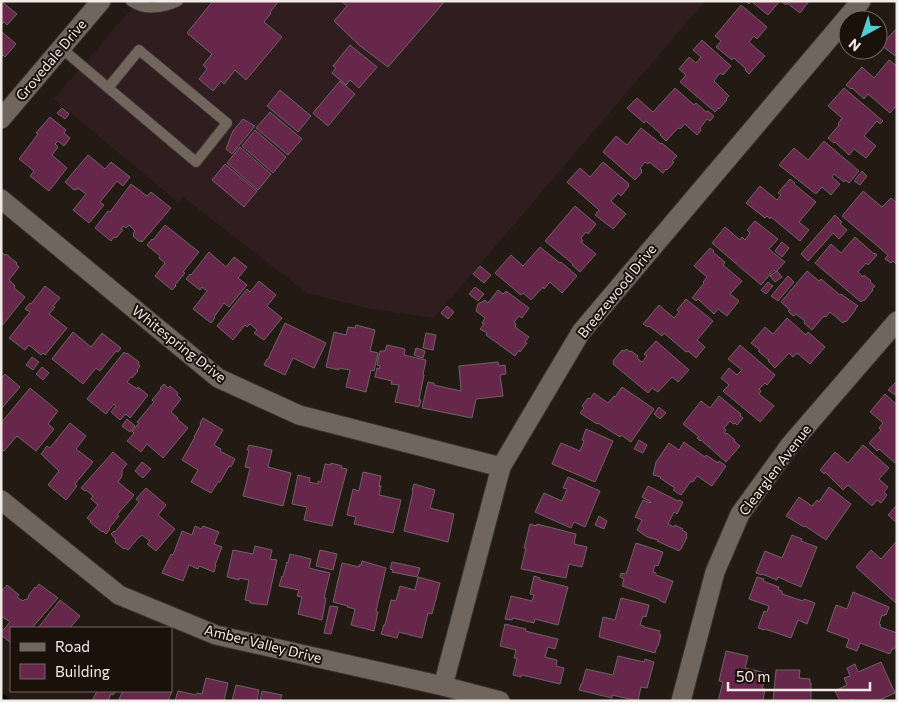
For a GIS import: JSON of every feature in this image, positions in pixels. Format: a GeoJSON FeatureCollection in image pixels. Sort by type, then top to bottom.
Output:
{"type":"FeatureCollection","features":[{"type":"Feature","properties":{"kind":"street","name":"Grovedale Drive"},"geometry":{"type":"LineString","coordinates":[[1,119],[101,1]]}},
{"type":"Feature","properties":{"kind":"street","name":"Breezewood Drive"},"geometry":{"type":"LineString","coordinates":[[443,686],[501,467],[581,332],[861,1]]}},
{"type":"Feature","properties":{"kind":"street","name":"Whitespring Drive"},"geometry":{"type":"LineString","coordinates":[[1,199],[218,378],[299,415],[501,467]]}},
{"type":"Feature","properties":{"kind":"street","name":"Clearglen Avenue"},"geometry":{"type":"LineString","coordinates":[[681,701],[715,572],[740,514],[790,445],[897,321]]}},
{"type":"Feature","properties":{"kind":"street","name":"Amber Valley Drive"},"geometry":{"type":"LineString","coordinates":[[1,500],[119,595],[216,636],[443,686],[500,701]]}},
{"type":"Feature","properties":{"kind":"lane"},"geometry":{"type":"LineString","coordinates":[[131,1],[149,8],[165,6],[178,1]]}},
{"type":"Feature","properties":{"kind":"lane"},"geometry":{"type":"LineString","coordinates":[[61,48],[108,88],[196,162],[227,123],[139,50],[108,88]]}},
{"type":"Feature","properties":{"kind":"shaded area"},"geometry":{"type":"Polygon","coordinates":[[[138,1],[705,1],[434,318],[371,309],[307,293],[183,197],[178,202],[54,99],[138,1]]]}},
{"type":"Feature","properties":{"kind":"building"},"geometry":{"type":"Polygon","coordinates":[[[1,1],[17,14],[7,25],[4,22],[1,25],[1,1]]]}},
{"type":"Feature","properties":{"kind":"building"},"geometry":{"type":"Polygon","coordinates":[[[213,1],[279,1],[264,22],[282,37],[246,80],[235,70],[224,84],[221,81],[213,91],[199,79],[207,69],[203,65],[212,54],[187,33],[213,1]]]}},
{"type":"Feature","properties":{"kind":"building"},"geometry":{"type":"Polygon","coordinates":[[[341,1],[445,1],[388,67],[359,45],[334,21],[347,6],[341,1]]]}},
{"type":"Feature","properties":{"kind":"building"},"geometry":{"type":"Polygon","coordinates":[[[751,1],[780,1],[768,15],[751,1]]]}},
{"type":"Feature","properties":{"kind":"building"},"geometry":{"type":"Polygon","coordinates":[[[781,1],[809,1],[800,13],[787,3],[786,5],[781,1]]]}},
{"type":"Feature","properties":{"kind":"building"},"geometry":{"type":"Polygon","coordinates":[[[741,5],[767,27],[757,39],[754,36],[749,42],[765,56],[749,74],[734,58],[732,60],[716,47],[721,41],[715,36],[741,5]]]}},
{"type":"Feature","properties":{"kind":"building"},"geometry":{"type":"Polygon","coordinates":[[[897,30],[897,57],[888,50],[888,38],[897,30]]]}},
{"type":"Feature","properties":{"kind":"building"},"geometry":{"type":"Polygon","coordinates":[[[1,31],[16,44],[5,57],[3,55],[1,58],[1,31]]]}},
{"type":"Feature","properties":{"kind":"building"},"geometry":{"type":"Polygon","coordinates":[[[702,40],[731,66],[723,75],[720,73],[714,81],[729,96],[715,112],[680,82],[686,75],[679,69],[689,57],[696,63],[701,57],[693,50],[702,40]]]}},
{"type":"Feature","properties":{"kind":"building"},"geometry":{"type":"Polygon","coordinates":[[[350,45],[377,67],[359,88],[350,80],[346,85],[332,73],[336,68],[333,66],[350,45]]]}},
{"type":"Feature","properties":{"kind":"building"},"geometry":{"type":"Polygon","coordinates":[[[889,60],[897,66],[897,105],[890,113],[868,94],[864,99],[846,85],[862,67],[874,78],[889,60]]]}},
{"type":"Feature","properties":{"kind":"building"},"geometry":{"type":"Polygon","coordinates":[[[340,81],[355,94],[328,126],[313,113],[340,81]]]}},
{"type":"Feature","properties":{"kind":"building"},"geometry":{"type":"Polygon","coordinates":[[[675,88],[694,105],[696,103],[714,116],[710,121],[707,119],[697,135],[685,124],[680,129],[678,128],[666,141],[646,121],[644,123],[627,108],[637,98],[653,112],[675,88]]]}},
{"type":"Feature","properties":{"kind":"building"},"geometry":{"type":"Polygon","coordinates":[[[844,88],[883,121],[880,124],[877,121],[864,136],[876,146],[866,158],[854,149],[849,155],[828,138],[839,125],[842,118],[828,106],[844,88]]]}},
{"type":"Feature","properties":{"kind":"building"},"geometry":{"type":"Polygon","coordinates":[[[280,90],[311,116],[298,132],[267,106],[280,90]]]}},
{"type":"Feature","properties":{"kind":"building"},"geometry":{"type":"Polygon","coordinates":[[[62,108],[69,114],[65,119],[57,113],[62,108]]]}},
{"type":"Feature","properties":{"kind":"building"},"geometry":{"type":"Polygon","coordinates":[[[270,112],[302,139],[288,155],[256,128],[270,112]]]}},
{"type":"Feature","properties":{"kind":"building"},"geometry":{"type":"Polygon","coordinates":[[[50,117],[66,130],[64,133],[70,138],[64,146],[58,141],[55,144],[58,147],[52,155],[67,168],[49,191],[30,176],[34,171],[19,159],[38,134],[36,133],[50,117]]]}},
{"type":"Feature","properties":{"kind":"building"},"geometry":{"type":"Polygon","coordinates":[[[243,119],[255,126],[232,154],[226,149],[233,131],[243,119]]]}},
{"type":"Feature","properties":{"kind":"building"},"geometry":{"type":"Polygon","coordinates":[[[641,128],[677,156],[663,173],[649,162],[648,164],[645,162],[640,168],[642,172],[635,180],[603,152],[616,136],[627,145],[641,128]]]}},
{"type":"Feature","properties":{"kind":"building"},"geometry":{"type":"Polygon","coordinates":[[[255,130],[286,157],[273,173],[242,146],[255,130]]]}},
{"type":"Feature","properties":{"kind":"building"},"geometry":{"type":"Polygon","coordinates":[[[824,141],[859,171],[849,183],[845,180],[844,182],[834,174],[832,177],[840,184],[831,195],[822,187],[816,194],[779,165],[794,148],[808,160],[824,141]]]}},
{"type":"Feature","properties":{"kind":"building"},"geometry":{"type":"Polygon","coordinates":[[[240,147],[271,174],[258,190],[227,163],[240,147]]]}},
{"type":"Feature","properties":{"kind":"building"},"geometry":{"type":"Polygon","coordinates":[[[88,155],[105,169],[111,162],[130,177],[123,186],[117,181],[100,202],[104,205],[89,223],[73,210],[86,194],[78,188],[74,190],[65,182],[88,155]]]}},
{"type":"Feature","properties":{"kind":"building"},"geometry":{"type":"Polygon","coordinates":[[[603,162],[629,184],[621,196],[618,193],[611,201],[626,214],[613,229],[595,215],[599,210],[567,182],[580,168],[590,177],[603,162]]]}},
{"type":"Feature","properties":{"kind":"building"},"geometry":{"type":"Polygon","coordinates":[[[225,164],[257,191],[244,207],[212,180],[225,164]]]}},
{"type":"Feature","properties":{"kind":"building"},"geometry":{"type":"Polygon","coordinates":[[[862,171],[867,176],[860,185],[854,181],[862,171]]]}},
{"type":"Feature","properties":{"kind":"building"},"geometry":{"type":"Polygon","coordinates":[[[790,179],[816,202],[799,222],[809,230],[800,241],[771,217],[770,219],[767,216],[765,218],[746,203],[760,186],[777,200],[781,195],[778,193],[790,179]]]}},
{"type":"Feature","properties":{"kind":"building"},"geometry":{"type":"Polygon","coordinates":[[[131,184],[147,196],[151,192],[171,208],[142,242],[133,236],[135,231],[129,225],[126,228],[123,226],[121,229],[123,230],[111,241],[95,228],[131,184]]]}},
{"type":"Feature","properties":{"kind":"building"},"geometry":{"type":"Polygon","coordinates":[[[863,191],[882,207],[891,198],[897,203],[897,265],[893,261],[891,263],[885,259],[888,255],[842,216],[863,191]]]}},
{"type":"Feature","properties":{"kind":"building"},"geometry":{"type":"Polygon","coordinates":[[[575,206],[596,224],[588,234],[586,232],[581,238],[583,241],[581,242],[596,254],[580,272],[545,241],[575,206]]]}},
{"type":"Feature","properties":{"kind":"building"},"geometry":{"type":"Polygon","coordinates":[[[835,215],[842,222],[840,224],[847,230],[839,239],[833,233],[808,261],[801,254],[835,215]]]}},
{"type":"Feature","properties":{"kind":"building"},"geometry":{"type":"Polygon","coordinates":[[[755,221],[778,239],[769,249],[785,262],[776,272],[774,270],[761,285],[712,243],[725,227],[740,240],[742,237],[745,240],[750,233],[747,230],[755,221]]]}},
{"type":"Feature","properties":{"kind":"building"},"geometry":{"type":"Polygon","coordinates":[[[165,225],[199,252],[172,290],[155,276],[165,263],[147,245],[165,225]]]}},
{"type":"Feature","properties":{"kind":"building"},"geometry":{"type":"Polygon","coordinates":[[[855,237],[877,255],[858,272],[875,286],[864,301],[861,302],[815,263],[831,244],[841,253],[855,237]]]}},
{"type":"Feature","properties":{"kind":"building"},"geometry":{"type":"Polygon","coordinates":[[[782,242],[789,248],[782,257],[775,251],[782,242]]]}},
{"type":"Feature","properties":{"kind":"building"},"geometry":{"type":"Polygon","coordinates":[[[540,247],[577,276],[562,293],[550,282],[531,300],[523,293],[521,295],[495,273],[511,255],[523,266],[540,247]]]}},
{"type":"Feature","properties":{"kind":"building"},"geometry":{"type":"Polygon","coordinates":[[[710,248],[725,262],[723,265],[742,281],[730,294],[739,301],[727,316],[718,309],[714,314],[698,299],[696,301],[692,298],[707,277],[694,266],[710,248]]]}},
{"type":"Feature","properties":{"kind":"building"},"geometry":{"type":"Polygon","coordinates":[[[1,252],[17,263],[19,267],[9,280],[15,286],[14,288],[25,297],[1,327],[1,252]]]}},
{"type":"Feature","properties":{"kind":"building"},"geometry":{"type":"Polygon","coordinates":[[[209,252],[226,267],[234,257],[247,267],[238,278],[247,285],[229,307],[224,303],[211,323],[193,309],[207,291],[202,287],[200,290],[186,279],[209,252]]]}},
{"type":"Feature","properties":{"kind":"building"},"geometry":{"type":"Polygon","coordinates":[[[480,266],[491,275],[484,283],[473,274],[480,266]]]}},
{"type":"Feature","properties":{"kind":"building"},"geometry":{"type":"Polygon","coordinates":[[[777,271],[782,277],[775,282],[770,276],[777,271]]]}},
{"type":"Feature","properties":{"kind":"building"},"geometry":{"type":"Polygon","coordinates":[[[807,271],[858,306],[846,322],[843,323],[830,312],[812,330],[796,314],[793,316],[788,311],[790,310],[781,302],[807,271]]]}},
{"type":"Feature","properties":{"kind":"building"},"geometry":{"type":"Polygon","coordinates":[[[788,276],[794,282],[778,301],[771,296],[788,276]]]}},
{"type":"Feature","properties":{"kind":"building"},"geometry":{"type":"Polygon","coordinates":[[[259,281],[276,295],[267,306],[282,318],[264,340],[254,333],[257,330],[250,324],[247,327],[245,325],[233,340],[217,326],[247,289],[250,292],[259,281]]]}},
{"type":"Feature","properties":{"kind":"building"},"geometry":{"type":"Polygon","coordinates":[[[768,282],[773,286],[766,294],[761,290],[768,282]]]}},
{"type":"Feature","properties":{"kind":"building"},"geometry":{"type":"Polygon","coordinates":[[[45,286],[60,298],[49,314],[67,328],[45,355],[43,353],[41,355],[29,345],[25,350],[9,338],[30,312],[25,309],[45,286]]]}},
{"type":"Feature","properties":{"kind":"building"},"geometry":{"type":"Polygon","coordinates":[[[475,287],[484,294],[478,301],[469,294],[475,287]]]}},
{"type":"Feature","properties":{"kind":"building"},"geometry":{"type":"Polygon","coordinates":[[[498,290],[503,294],[506,291],[529,308],[522,318],[519,316],[514,322],[516,324],[515,327],[529,337],[525,342],[527,343],[515,356],[480,329],[484,324],[482,323],[485,318],[476,311],[478,304],[485,300],[488,303],[498,290]]]}},
{"type":"Feature","properties":{"kind":"building"},"geometry":{"type":"Polygon","coordinates":[[[686,299],[713,321],[697,340],[705,347],[696,358],[664,333],[662,336],[649,326],[643,324],[659,305],[674,318],[679,312],[677,310],[686,299]]]}},
{"type":"Feature","properties":{"kind":"building"},"geometry":{"type":"Polygon","coordinates":[[[447,306],[454,312],[448,319],[441,313],[447,306]]]}},
{"type":"Feature","properties":{"kind":"building"},"geometry":{"type":"Polygon","coordinates":[[[787,318],[806,335],[808,332],[825,347],[810,364],[797,353],[793,357],[789,353],[775,368],[758,351],[760,350],[751,343],[765,327],[773,334],[787,318]]]}},
{"type":"Feature","properties":{"kind":"building"},"geometry":{"type":"Polygon","coordinates":[[[285,323],[326,343],[314,368],[293,358],[285,375],[264,365],[285,323]]]}},
{"type":"Feature","properties":{"kind":"building"},"geometry":{"type":"Polygon","coordinates":[[[356,325],[375,330],[370,351],[378,353],[374,371],[371,370],[366,392],[346,387],[350,370],[326,367],[334,332],[346,335],[348,327],[355,328],[356,325]]]}},
{"type":"Feature","properties":{"kind":"building"},"geometry":{"type":"Polygon","coordinates":[[[73,332],[91,347],[102,333],[121,348],[118,352],[116,351],[100,371],[96,368],[83,384],[52,359],[73,332]]]}},
{"type":"Feature","properties":{"kind":"building"},"geometry":{"type":"Polygon","coordinates":[[[426,333],[436,335],[433,350],[423,348],[426,333]]]}},
{"type":"Feature","properties":{"kind":"building"},"geometry":{"type":"Polygon","coordinates":[[[656,341],[689,370],[678,382],[672,377],[658,392],[652,388],[648,393],[613,364],[613,361],[622,350],[626,349],[638,356],[637,358],[642,362],[647,356],[644,354],[656,341]]]}},
{"type":"Feature","properties":{"kind":"building"},"geometry":{"type":"Polygon","coordinates":[[[387,345],[405,349],[404,355],[426,360],[419,407],[395,402],[399,385],[391,384],[392,381],[375,377],[377,368],[379,369],[380,366],[377,365],[380,351],[385,351],[387,345]]]}},
{"type":"Feature","properties":{"kind":"building"},"geometry":{"type":"Polygon","coordinates":[[[740,345],[775,375],[767,385],[765,383],[759,389],[761,391],[759,394],[774,406],[760,422],[723,391],[729,385],[721,378],[729,368],[737,375],[742,370],[728,359],[740,345]]]}},
{"type":"Feature","properties":{"kind":"building"},"geometry":{"type":"Polygon","coordinates":[[[416,348],[425,351],[423,358],[414,355],[416,348]]]}},
{"type":"Feature","properties":{"kind":"building"},"geometry":{"type":"Polygon","coordinates":[[[124,352],[139,362],[140,366],[138,371],[127,382],[137,389],[138,387],[148,395],[130,418],[126,414],[120,420],[111,412],[116,406],[114,404],[106,414],[87,399],[124,352]]]}},
{"type":"Feature","properties":{"kind":"building"},"geometry":{"type":"Polygon","coordinates":[[[32,357],[39,362],[33,370],[26,365],[32,357]]]}},
{"type":"Feature","properties":{"kind":"building"},"geometry":{"type":"Polygon","coordinates":[[[498,362],[499,366],[505,365],[506,374],[500,375],[503,396],[476,399],[472,418],[422,408],[428,382],[461,391],[459,366],[498,362]]]}},
{"type":"Feature","properties":{"kind":"building"},"geometry":{"type":"Polygon","coordinates":[[[42,367],[49,373],[43,380],[36,374],[42,367]]]}},
{"type":"Feature","properties":{"kind":"building"},"geometry":{"type":"Polygon","coordinates":[[[5,374],[20,387],[1,409],[1,379],[5,374]]]}},
{"type":"Feature","properties":{"kind":"building"},"geometry":{"type":"Polygon","coordinates":[[[897,381],[897,396],[888,390],[897,381]]]}},
{"type":"Feature","properties":{"kind":"building"},"geometry":{"type":"Polygon","coordinates":[[[164,384],[168,388],[170,386],[178,393],[177,395],[181,399],[171,412],[188,428],[163,458],[147,444],[141,452],[127,441],[134,433],[132,431],[139,423],[137,422],[154,402],[152,400],[164,384]]]}},
{"type":"Feature","properties":{"kind":"building"},"geometry":{"type":"Polygon","coordinates":[[[622,387],[654,409],[631,442],[580,413],[584,408],[582,406],[594,393],[608,403],[622,387]]]}},
{"type":"Feature","properties":{"kind":"building"},"geometry":{"type":"Polygon","coordinates":[[[30,388],[58,411],[48,424],[54,429],[36,451],[17,436],[4,451],[1,449],[1,423],[30,388]]]}},
{"type":"Feature","properties":{"kind":"building"},"geometry":{"type":"Polygon","coordinates":[[[885,394],[897,405],[897,462],[895,463],[869,443],[881,430],[879,428],[883,423],[870,412],[885,394]]]}},
{"type":"Feature","properties":{"kind":"building"},"geometry":{"type":"Polygon","coordinates":[[[719,396],[741,414],[740,416],[743,418],[737,425],[730,421],[724,428],[726,430],[724,433],[727,433],[740,446],[726,462],[683,424],[701,401],[710,408],[719,396]]]}},
{"type":"Feature","properties":{"kind":"building"},"geometry":{"type":"Polygon","coordinates":[[[659,407],[666,413],[660,419],[654,414],[659,407]]]}},
{"type":"Feature","properties":{"kind":"building"},"geometry":{"type":"Polygon","coordinates":[[[203,418],[223,430],[214,445],[221,449],[220,451],[235,459],[211,493],[191,482],[198,470],[182,460],[203,418]]]}},
{"type":"Feature","properties":{"kind":"building"},"geometry":{"type":"Polygon","coordinates":[[[127,419],[135,426],[130,432],[122,426],[127,419]]]}},
{"type":"Feature","properties":{"kind":"building"},"geometry":{"type":"Polygon","coordinates":[[[70,423],[86,436],[76,449],[93,462],[75,484],[77,486],[66,500],[48,485],[59,471],[41,454],[47,446],[50,448],[70,423]]]}},
{"type":"Feature","properties":{"kind":"building"},"geometry":{"type":"Polygon","coordinates":[[[586,429],[613,441],[595,482],[552,464],[561,443],[580,451],[586,429]]]}},
{"type":"Feature","properties":{"kind":"building"},"geometry":{"type":"Polygon","coordinates":[[[639,440],[647,445],[643,453],[634,449],[639,440]]]}},
{"type":"Feature","properties":{"kind":"building"},"geometry":{"type":"Polygon","coordinates":[[[684,442],[705,457],[706,455],[726,466],[712,486],[697,476],[681,495],[673,490],[675,488],[661,477],[653,475],[656,462],[669,443],[679,450],[684,442]]]}},
{"type":"Feature","properties":{"kind":"building"},"geometry":{"type":"Polygon","coordinates":[[[249,445],[272,450],[268,467],[291,473],[283,506],[243,496],[250,468],[245,467],[249,445]]]}},
{"type":"Feature","properties":{"kind":"building"},"geometry":{"type":"Polygon","coordinates":[[[863,445],[889,468],[879,479],[888,487],[884,492],[887,495],[881,503],[877,500],[872,506],[848,485],[843,490],[825,472],[824,474],[820,470],[835,452],[848,463],[863,445]]]}},
{"type":"Feature","properties":{"kind":"building"},"geometry":{"type":"Polygon","coordinates":[[[113,452],[127,464],[122,470],[122,476],[118,482],[134,495],[117,515],[119,516],[106,534],[87,518],[98,505],[91,499],[93,496],[81,488],[113,452]]]}},
{"type":"Feature","properties":{"kind":"building"},"geometry":{"type":"Polygon","coordinates":[[[142,462],[151,469],[143,478],[135,471],[142,462]]]}},
{"type":"Feature","properties":{"kind":"building"},"geometry":{"type":"Polygon","coordinates":[[[331,463],[347,469],[332,526],[304,520],[307,507],[292,504],[298,475],[310,478],[309,482],[318,484],[318,481],[321,482],[325,464],[331,465],[331,463]]]}},
{"type":"Feature","properties":{"kind":"building"},"geometry":{"type":"Polygon","coordinates":[[[363,472],[381,476],[379,495],[401,500],[393,533],[354,524],[356,517],[347,515],[353,489],[359,491],[363,472]]]}},
{"type":"Feature","properties":{"kind":"building"},"geometry":{"type":"Polygon","coordinates":[[[568,477],[600,491],[585,527],[574,522],[571,528],[535,512],[544,493],[562,501],[567,489],[563,488],[568,477]]]}},
{"type":"Feature","properties":{"kind":"building"},"geometry":{"type":"Polygon","coordinates":[[[414,484],[435,490],[430,508],[454,514],[448,542],[404,531],[414,484]]]}},
{"type":"Feature","properties":{"kind":"building"},"geometry":{"type":"Polygon","coordinates":[[[648,486],[683,502],[677,514],[674,512],[668,524],[674,527],[675,525],[687,533],[687,537],[679,551],[658,540],[647,537],[637,530],[642,520],[635,517],[643,500],[651,502],[642,497],[648,486]]]}},
{"type":"Feature","properties":{"kind":"building"},"geometry":{"type":"Polygon","coordinates":[[[829,487],[851,504],[826,540],[786,516],[799,497],[812,506],[817,500],[819,502],[829,487]]]}},
{"type":"Feature","properties":{"kind":"building"},"geometry":{"type":"Polygon","coordinates":[[[146,488],[166,505],[158,515],[175,529],[156,551],[147,544],[150,541],[142,535],[128,550],[124,549],[115,542],[116,540],[111,534],[115,532],[139,502],[136,499],[146,488]]]}},
{"type":"Feature","properties":{"kind":"building"},"geometry":{"type":"Polygon","coordinates":[[[897,505],[897,523],[888,515],[897,505]]]}},
{"type":"Feature","properties":{"kind":"building"},"geometry":{"type":"Polygon","coordinates":[[[599,516],[607,521],[604,529],[595,525],[599,516]]]}},
{"type":"Feature","properties":{"kind":"building"},"geometry":{"type":"Polygon","coordinates":[[[530,524],[576,534],[574,544],[587,547],[582,567],[569,564],[566,578],[521,569],[530,524]]]}},
{"type":"Feature","properties":{"kind":"building"},"geometry":{"type":"Polygon","coordinates":[[[195,526],[201,529],[203,526],[219,532],[214,544],[222,547],[214,572],[199,566],[198,569],[189,565],[183,581],[162,573],[171,554],[173,555],[182,531],[192,535],[195,526]]]}},
{"type":"Feature","properties":{"kind":"building"},"geometry":{"type":"Polygon","coordinates":[[[792,535],[802,539],[801,541],[817,547],[801,587],[778,577],[777,580],[756,573],[765,551],[782,558],[792,535]]]}},
{"type":"Feature","properties":{"kind":"building"},"geometry":{"type":"Polygon","coordinates":[[[896,542],[897,604],[856,567],[871,550],[881,559],[896,542]]]}},
{"type":"Feature","properties":{"kind":"building"},"geometry":{"type":"Polygon","coordinates":[[[636,543],[663,552],[658,566],[655,565],[653,572],[656,575],[673,581],[665,603],[659,599],[622,586],[624,579],[620,577],[621,573],[626,574],[636,543]]]}},
{"type":"Feature","properties":{"kind":"building"},"geometry":{"type":"Polygon","coordinates":[[[255,546],[272,550],[270,559],[277,560],[267,605],[250,603],[250,601],[245,600],[249,580],[227,577],[233,550],[253,554],[255,546]]]}},
{"type":"Feature","properties":{"kind":"building"},"geometry":{"type":"Polygon","coordinates":[[[320,550],[337,554],[333,570],[316,566],[320,550]]]}},
{"type":"Feature","properties":{"kind":"building"},"geometry":{"type":"Polygon","coordinates":[[[290,554],[311,559],[309,568],[330,573],[324,598],[326,598],[322,620],[298,614],[302,597],[297,596],[299,590],[279,586],[290,554]]]}},
{"type":"Feature","properties":{"kind":"building"},"geometry":{"type":"Polygon","coordinates":[[[362,561],[386,568],[376,611],[378,612],[374,631],[351,625],[355,609],[333,602],[342,563],[359,567],[362,561]]]}},
{"type":"Feature","properties":{"kind":"building"},"geometry":{"type":"Polygon","coordinates":[[[392,562],[420,568],[417,577],[392,572],[393,570],[390,569],[392,562]]]}},
{"type":"Feature","properties":{"kind":"building"},"geometry":{"type":"Polygon","coordinates":[[[534,576],[540,578],[540,580],[568,587],[558,625],[535,619],[534,623],[513,618],[512,620],[505,619],[511,596],[532,601],[534,595],[530,594],[534,576]]]}},
{"type":"Feature","properties":{"kind":"building"},"geometry":{"type":"Polygon","coordinates":[[[418,577],[440,583],[432,614],[428,613],[422,638],[399,632],[397,638],[381,634],[391,600],[396,601],[400,586],[415,590],[418,577]]]}},
{"type":"Feature","properties":{"kind":"building"},"geometry":{"type":"Polygon","coordinates":[[[757,577],[779,587],[778,590],[782,591],[782,594],[815,603],[807,624],[798,620],[791,638],[758,628],[764,611],[767,612],[769,606],[749,599],[757,577]]]}},
{"type":"Feature","properties":{"kind":"building"},"geometry":{"type":"Polygon","coordinates":[[[39,584],[58,598],[33,627],[10,627],[10,642],[1,635],[10,622],[1,616],[1,592],[7,585],[23,601],[27,600],[28,596],[39,584]]]}},
{"type":"Feature","properties":{"kind":"building"},"geometry":{"type":"Polygon","coordinates":[[[853,592],[889,607],[886,615],[882,615],[879,624],[881,625],[880,627],[897,633],[897,643],[890,654],[860,643],[857,651],[846,647],[849,639],[827,631],[836,605],[847,609],[853,592]]]}},
{"type":"Feature","properties":{"kind":"building"},"geometry":{"type":"Polygon","coordinates":[[[621,598],[649,605],[646,617],[643,616],[640,625],[660,631],[659,634],[661,635],[655,653],[599,637],[603,617],[615,620],[621,598]]]}},
{"type":"Feature","properties":{"kind":"building"},"geometry":{"type":"Polygon","coordinates":[[[60,600],[80,616],[71,627],[39,627],[60,600]]]}},
{"type":"Feature","properties":{"kind":"building"},"geometry":{"type":"Polygon","coordinates":[[[330,606],[338,607],[331,634],[324,633],[330,606]]]}},
{"type":"Feature","properties":{"kind":"building"},"geometry":{"type":"Polygon","coordinates":[[[505,624],[558,639],[555,649],[548,647],[545,657],[557,660],[556,666],[564,668],[560,684],[522,675],[521,677],[513,675],[517,658],[514,658],[516,650],[500,646],[505,624]]]}},
{"type":"Feature","properties":{"kind":"building"},"geometry":{"type":"Polygon","coordinates":[[[726,651],[748,656],[745,668],[766,673],[762,689],[765,689],[763,701],[718,701],[723,682],[719,681],[726,651]]]}},
{"type":"Feature","properties":{"kind":"building"},"geometry":{"type":"Polygon","coordinates":[[[618,656],[644,662],[645,659],[654,662],[647,688],[641,687],[638,701],[612,695],[612,698],[579,690],[586,669],[613,675],[618,656]]]}},
{"type":"Feature","properties":{"kind":"building"},"geometry":{"type":"Polygon","coordinates":[[[881,662],[895,693],[877,701],[853,701],[852,699],[840,701],[835,691],[847,685],[844,678],[850,676],[847,668],[855,664],[858,672],[881,662]]]}},
{"type":"Feature","properties":{"kind":"building"},"geometry":{"type":"Polygon","coordinates":[[[776,670],[800,670],[799,678],[810,679],[811,700],[826,701],[773,701],[776,670]]]}},
{"type":"Feature","properties":{"kind":"building"},"geometry":{"type":"Polygon","coordinates":[[[206,678],[228,683],[224,701],[175,701],[178,691],[196,695],[197,693],[202,694],[206,678]]]}},
{"type":"Feature","properties":{"kind":"building"},"geometry":{"type":"Polygon","coordinates":[[[236,685],[259,690],[257,701],[232,701],[236,685]]]}},
{"type":"Feature","properties":{"kind":"building"},"geometry":{"type":"Polygon","coordinates":[[[262,691],[282,695],[280,701],[260,701],[262,691]]]}},
{"type":"Feature","properties":{"kind":"building"},"geometry":{"type":"Polygon","coordinates":[[[96,692],[115,692],[113,695],[111,694],[108,701],[92,701],[96,692]]]}},
{"type":"Feature","properties":{"kind":"building"},"geometry":{"type":"Polygon","coordinates":[[[122,692],[172,692],[168,701],[123,701],[119,699],[122,692]]]}},
{"type":"Feature","properties":{"kind":"waterway"},"geometry":{"type":"LineString","coordinates":[[1,695],[8,701]]}}]}
